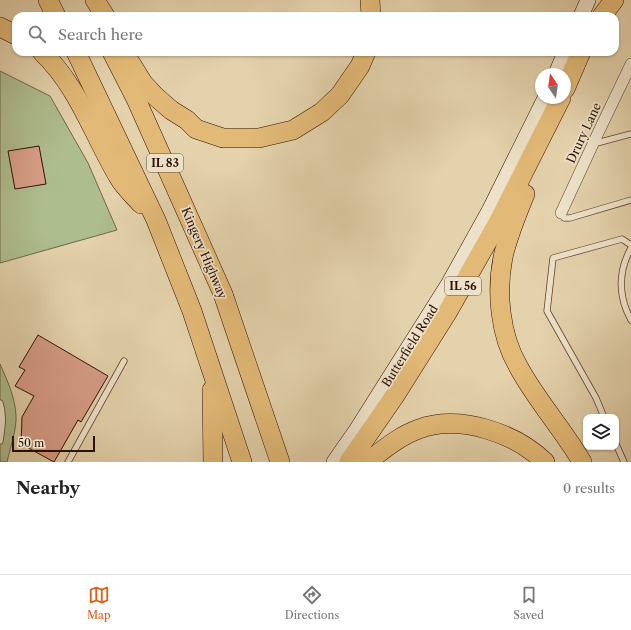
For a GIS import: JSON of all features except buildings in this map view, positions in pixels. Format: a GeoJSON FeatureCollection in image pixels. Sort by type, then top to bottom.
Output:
{"type":"FeatureCollection","features":[{"type":"Feature","properties":{"kind":"highway"},"geometry":{"type":"LineString","coordinates":[[48,0],[54,12]]}},
{"type":"Feature","properties":{"kind":"highway"},"geometry":{"type":"LineString","coordinates":[[85,0],[91,12]]}},
{"type":"Feature","properties":{"kind":"highway"},"geometry":{"type":"LineString","coordinates":[[95,0],[102,12]]}},
{"type":"Feature","properties":{"kind":"highway"},"geometry":{"type":"LineString","coordinates":[[370,0],[371,12]]}},
{"type":"Feature","properties":{"kind":"highway"},"geometry":{"type":"LineString","coordinates":[[605,12],[614,0]]}},
{"type":"Feature","properties":{"kind":"highway"},"geometry":{"type":"LineString","coordinates":[[0,27],[12,33]]}},
{"type":"Feature","properties":{"kind":"highway"},"geometry":{"type":"LineString","coordinates":[[46,56],[55,64],[78,99],[120,180],[156,220]]}},
{"type":"Feature","properties":{"kind":"highway","name":"IL 83"},"geometry":{"type":"LineString","coordinates":[[78,56],[156,220],[192,311],[242,462]]}},
{"type":"Feature","properties":{"kind":"highway","name":"Kingery Highway"},"geometry":{"type":"LineString","coordinates":[[114,56],[136,99],[223,294],[280,462]]}},
{"type":"Feature","properties":{"kind":"highway"},"geometry":{"type":"LineString","coordinates":[[127,56],[143,83],[155,96],[170,110],[186,120],[196,129],[223,138],[259,138],[293,130],[322,112],[340,95],[360,66],[364,56]]}},
{"type":"Feature","properties":{"kind":"highway","name":"Butterfield Road"},"geometry":{"type":"LineString","coordinates":[[571,71],[579,56]]}},
{"type":"Feature","properties":{"kind":"highway","name":"Butterfield Road"},"geometry":{"type":"LineString","coordinates":[[349,462],[396,394],[448,313],[499,222],[554,104]]}},
{"type":"Feature","properties":{"kind":"highway"},"geometry":{"type":"LineString","coordinates":[[555,104],[508,239],[503,257],[500,295],[503,328],[517,366],[582,462]]}},
{"type":"Feature","properties":{"kind":"highway"},"geometry":{"type":"LineString","coordinates":[[212,371],[213,462]]}},
{"type":"Feature","properties":{"kind":"highway"},"geometry":{"type":"LineString","coordinates":[[367,462],[405,435],[420,428],[453,424],[493,431],[525,445],[545,462]]}},
{"type":"Feature","properties":{"kind":"main road"},"geometry":{"type":"LineString","coordinates":[[583,12],[588,0]]}},
{"type":"Feature","properties":{"kind":"main road"},"geometry":{"type":"LineString","coordinates":[[598,12],[602,0]]}},
{"type":"Feature","properties":{"kind":"main road"},"geometry":{"type":"LineString","coordinates":[[558,68],[563,56]]}},
{"type":"Feature","properties":{"kind":"main road","name":"Butterfield Road"},"geometry":{"type":"LineString","coordinates":[[334,462],[357,429],[449,283],[553,104]]}},
{"type":"Feature","properties":{"kind":"street","name":"Drury Lane"},"geometry":{"type":"LineString","coordinates":[[561,213],[631,64]]}},
{"type":"Feature","properties":{"kind":"lane"},"geometry":{"type":"LineString","coordinates":[[593,144],[631,134]]}},
{"type":"Feature","properties":{"kind":"lane"},"geometry":{"type":"LineString","coordinates":[[561,213],[564,218],[570,218],[631,200]]}},
{"type":"Feature","properties":{"kind":"lane"},"geometry":{"type":"LineString","coordinates":[[603,414],[596,398],[547,311],[553,258],[622,239],[631,245]]}},
{"type":"Feature","properties":{"kind":"lane"},"geometry":{"type":"LineString","coordinates":[[631,248],[623,267],[621,285],[623,301],[631,320]]}},
{"type":"Feature","properties":{"kind":"lane"},"geometry":{"type":"LineString","coordinates":[[68,462],[124,361]]}},
{"type":"Feature","properties":{"kind":"lane"},"geometry":{"type":"LineString","coordinates":[[0,403],[2,408],[0,441]]}},
{"type":"Feature","properties":{"kind":"lane"},"geometry":{"type":"LineString","coordinates":[[619,450],[624,462]]}},
{"type":"Feature","properties":{"kind":"green space"},"geometry":{"type":"Polygon","coordinates":[[[0,71],[50,96],[88,163],[117,230],[0,263],[0,71]]]}},
{"type":"Feature","properties":{"kind":"green space"},"geometry":{"type":"Polygon","coordinates":[[[0,364],[8,382],[16,415],[14,432],[7,462],[0,462],[0,364]]]}}]}
